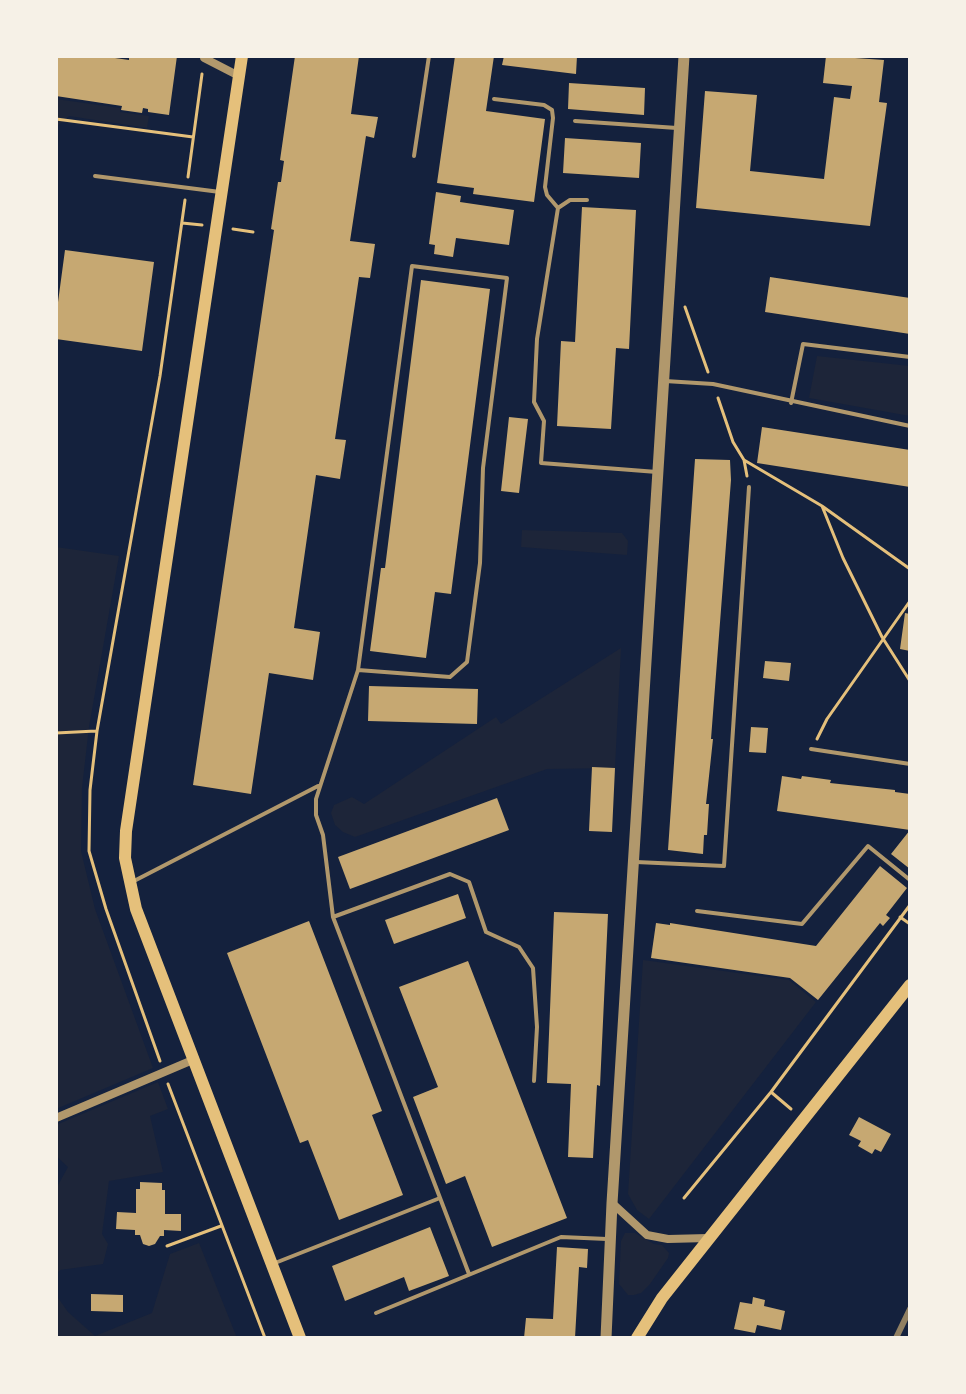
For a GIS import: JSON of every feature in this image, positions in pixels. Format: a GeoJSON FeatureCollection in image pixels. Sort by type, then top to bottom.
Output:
{"type":"FeatureCollection","features":[{"type":"Feature","properties":{"kind":"main road"},"geometry":{"type":"LineString","coordinates":[[242,56],[126,831],[125,858],[128,884],[136,909],[300,1338]]}},
{"type":"Feature","properties":{"kind":"main road"},"geometry":{"type":"LineString","coordinates":[[637,1338],[662,1298],[708,1238],[910,985]]}},
{"type":"Feature","properties":{"kind":"street"},"geometry":{"type":"LineString","coordinates":[[606,1338],[684,56]]}},
{"type":"Feature","properties":{"kind":"street"},"geometry":{"type":"LineString","coordinates":[[204,57],[239,76]]}},
{"type":"Feature","properties":{"kind":"street"},"geometry":{"type":"LineString","coordinates":[[56,1118],[195,1059]]}},
{"type":"Feature","properties":{"kind":"street"},"geometry":{"type":"LineString","coordinates":[[612,1203],[647,1235],[668,1239],[708,1238]]}},
{"type":"Feature","properties":{"kind":"lane"},"geometry":{"type":"LineString","coordinates":[[414,156],[429,56]]}},
{"type":"Feature","properties":{"kind":"lane"},"geometry":{"type":"LineString","coordinates":[[494,99],[544,105],[552,110],[545,187],[547,195],[558,208]]}},
{"type":"Feature","properties":{"kind":"lane"},"geometry":{"type":"LineString","coordinates":[[575,121],[679,128]]}},
{"type":"Feature","properties":{"kind":"lane"},"geometry":{"type":"LineString","coordinates":[[95,176],[222,192]]}},
{"type":"Feature","properties":{"kind":"lane"},"geometry":{"type":"LineString","coordinates":[[587,200],[570,200],[558,208],[537,339],[534,402],[544,421],[541,463],[658,472]]}},
{"type":"Feature","properties":{"kind":"lane"},"geometry":{"type":"LineString","coordinates":[[358,670],[450,677],[467,662],[480,563],[483,468],[507,278],[412,266],[358,670],[320,785],[316,815],[323,835],[333,917],[469,1274]]}},
{"type":"Feature","properties":{"kind":"lane"},"geometry":{"type":"LineString","coordinates":[[791,403],[803,344],[910,357]]}},
{"type":"Feature","properties":{"kind":"lane"},"geometry":{"type":"LineString","coordinates":[[662,380],[713,384],[910,426]]}},
{"type":"Feature","properties":{"kind":"lane"},"geometry":{"type":"LineString","coordinates":[[634,862],[724,866],[749,487]]}},
{"type":"Feature","properties":{"kind":"lane"},"geometry":{"type":"LineString","coordinates":[[811,749],[910,764]]}},
{"type":"Feature","properties":{"kind":"lane"},"geometry":{"type":"LineString","coordinates":[[128,884],[320,785]]}},
{"type":"Feature","properties":{"kind":"lane"},"geometry":{"type":"LineString","coordinates":[[697,911],[802,924],[868,846],[910,880]]}},
{"type":"Feature","properties":{"kind":"lane"},"geometry":{"type":"LineString","coordinates":[[333,917],[450,874],[469,882],[486,932],[519,947],[533,968],[537,1027],[534,1081]]}},
{"type":"Feature","properties":{"kind":"lane"},"geometry":{"type":"LineString","coordinates":[[272,1264],[440,1198]]}},
{"type":"Feature","properties":{"kind":"lane"},"geometry":{"type":"LineString","coordinates":[[376,1313],[561,1237],[610,1239]]}},
{"type":"Feature","properties":{"kind":"path"},"geometry":{"type":"LineString","coordinates":[[204,57],[160,376],[97,731],[90,790],[89,851],[106,909],[164,1072],[265,1338]]}},
{"type":"Feature","properties":{"kind":"path"},"geometry":{"type":"LineString","coordinates":[[56,119],[193,137]]}},
{"type":"Feature","properties":{"kind":"path"},"geometry":{"type":"LineString","coordinates":[[685,307],[733,442],[744,460],[749,487]]}},
{"type":"Feature","properties":{"kind":"path"},"geometry":{"type":"LineString","coordinates":[[744,460],[822,506],[910,569]]}},
{"type":"Feature","properties":{"kind":"path"},"geometry":{"type":"LineString","coordinates":[[822,506],[843,558],[882,637],[910,681]]}},
{"type":"Feature","properties":{"kind":"path"},"geometry":{"type":"LineString","coordinates":[[811,749],[827,719],[910,601]]}},
{"type":"Feature","properties":{"kind":"path"},"geometry":{"type":"LineString","coordinates":[[56,733],[97,731]]}},
{"type":"Feature","properties":{"kind":"path"},"geometry":{"type":"LineString","coordinates":[[684,1198],[771,1092],[910,905]]}},
{"type":"Feature","properties":{"kind":"path"},"geometry":{"type":"LineString","coordinates":[[900,917],[910,924]]}},
{"type":"Feature","properties":{"kind":"path"},"geometry":{"type":"LineString","coordinates":[[771,1092],[803,1120]]}},
{"type":"Feature","properties":{"kind":"path"},"geometry":{"type":"LineString","coordinates":[[167,1246],[221,1226]]}},
{"type":"Feature","properties":{"kind":"shaded area"},"geometry":{"type":"Polygon","coordinates":[[[56,99],[120,108],[120,112],[149,116],[147,128],[69,116],[56,127],[56,99]]]}},
{"type":"Feature","properties":{"kind":"shaded area"},"geometry":{"type":"Polygon","coordinates":[[[817,356],[910,366],[910,416],[809,398],[817,356]]]}},
{"type":"Feature","properties":{"kind":"shaded area"},"geometry":{"type":"Polygon","coordinates":[[[522,530],[622,533],[628,541],[627,555],[521,547],[522,530]]]}},
{"type":"Feature","properties":{"kind":"shaded area"},"geometry":{"type":"Polygon","coordinates":[[[56,547],[119,556],[89,727],[82,788],[81,851],[95,909],[153,1068],[56,1109],[56,547]]]}},
{"type":"Feature","properties":{"kind":"shaded area"},"geometry":{"type":"Polygon","coordinates":[[[621,648],[615,768],[547,769],[355,837],[335,825],[331,813],[334,805],[352,797],[364,804],[496,717],[501,724],[621,648]]]}},
{"type":"Feature","properties":{"kind":"shaded area"},"geometry":{"type":"Polygon","coordinates":[[[643,960],[789,980],[816,1002],[649,1219],[637,1210],[628,1194],[643,960]]]}},
{"type":"Feature","properties":{"kind":"shaded area"},"geometry":{"type":"Polygon","coordinates":[[[158,1082],[168,1109],[150,1116],[163,1172],[109,1181],[102,1234],[108,1244],[103,1264],[60,1270],[56,1275],[56,1189],[68,1167],[56,1156],[56,1125],[158,1082]]]}},
{"type":"Feature","properties":{"kind":"shaded area"},"geometry":{"type":"Polygon","coordinates":[[[625,1233],[635,1233],[662,1245],[669,1253],[650,1284],[634,1295],[628,1295],[619,1284],[621,1241],[625,1233]]]}},
{"type":"Feature","properties":{"kind":"shaded area"},"geometry":{"type":"Polygon","coordinates":[[[199,1243],[237,1338],[56,1338],[56,1295],[68,1312],[95,1336],[152,1313],[170,1254],[199,1243]]]}},
{"type":"Feature","properties":{"kind":"building"},"geometry":{"type":"Polygon","coordinates":[[[56,56],[101,56],[129,60],[129,56],[177,56],[169,115],[148,112],[143,108],[142,113],[121,110],[122,106],[56,96],[56,56]]]}},
{"type":"Feature","properties":{"kind":"building"},"geometry":{"type":"Polygon","coordinates":[[[295,56],[359,56],[351,114],[378,117],[374,138],[366,136],[350,241],[375,244],[370,278],[359,277],[335,439],[346,440],[340,479],[316,475],[294,628],[320,632],[313,680],[269,673],[251,794],[193,785],[274,230],[271,229],[284,161],[280,160],[295,56]]]}},
{"type":"Feature","properties":{"kind":"building"},"geometry":{"type":"Polygon","coordinates":[[[455,56],[494,56],[486,111],[545,119],[534,202],[473,194],[474,188],[437,183],[455,56]]]}},
{"type":"Feature","properties":{"kind":"building"},"geometry":{"type":"Polygon","coordinates":[[[504,56],[577,56],[576,74],[502,65],[504,56]]]}},
{"type":"Feature","properties":{"kind":"building"},"geometry":{"type":"Polygon","coordinates":[[[826,56],[884,60],[879,102],[887,103],[870,226],[696,208],[705,91],[757,95],[750,171],[824,179],[834,97],[850,99],[852,86],[823,83],[826,56]]]}},
{"type":"Feature","properties":{"kind":"building"},"geometry":{"type":"Polygon","coordinates":[[[569,83],[645,88],[644,115],[568,109],[569,83]]]}},
{"type":"Feature","properties":{"kind":"building"},"geometry":{"type":"Polygon","coordinates":[[[565,138],[641,143],[639,178],[563,173],[565,138]]]}},
{"type":"Feature","properties":{"kind":"building"},"geometry":{"type":"Polygon","coordinates":[[[436,192],[461,196],[460,202],[514,210],[509,245],[456,238],[453,257],[434,254],[435,245],[429,244],[436,192]]]}},
{"type":"Feature","properties":{"kind":"building"},"geometry":{"type":"Polygon","coordinates":[[[582,207],[636,210],[629,349],[616,348],[611,429],[557,426],[561,341],[575,342],[582,207]]]}},
{"type":"Feature","properties":{"kind":"building"},"geometry":{"type":"Polygon","coordinates":[[[65,250],[154,262],[142,351],[56,339],[65,250]]]}},
{"type":"Feature","properties":{"kind":"building"},"geometry":{"type":"Polygon","coordinates":[[[770,277],[910,298],[910,334],[765,312],[770,277]]]}},
{"type":"Feature","properties":{"kind":"building"},"geometry":{"type":"Polygon","coordinates":[[[421,280],[490,289],[451,594],[435,592],[426,658],[370,651],[381,568],[385,568],[421,280]]]}},
{"type":"Feature","properties":{"kind":"building"},"geometry":{"type":"Polygon","coordinates":[[[509,417],[528,419],[519,493],[501,491],[509,417]]]}},
{"type":"Feature","properties":{"kind":"building"},"geometry":{"type":"Polygon","coordinates":[[[762,427],[910,450],[910,487],[757,463],[762,427]]]}},
{"type":"Feature","properties":{"kind":"building"},"geometry":{"type":"Polygon","coordinates":[[[695,459],[730,460],[731,480],[706,804],[709,804],[707,835],[704,835],[703,854],[668,850],[695,459]]]}},
{"type":"Feature","properties":{"kind":"building"},"geometry":{"type":"Polygon","coordinates":[[[905,613],[910,614],[910,651],[900,649],[905,613]]]}},
{"type":"Feature","properties":{"kind":"building"},"geometry":{"type":"Polygon","coordinates":[[[765,661],[791,663],[789,681],[763,678],[765,661]]]}},
{"type":"Feature","properties":{"kind":"building"},"geometry":{"type":"Polygon","coordinates":[[[369,686],[478,689],[477,724],[368,721],[369,686]]]}},
{"type":"Feature","properties":{"kind":"building"},"geometry":{"type":"Polygon","coordinates":[[[751,727],[768,728],[766,753],[749,752],[751,727]]]}},
{"type":"Feature","properties":{"kind":"building"},"geometry":{"type":"Polygon","coordinates":[[[592,767],[615,768],[612,832],[589,831],[592,767]]]}},
{"type":"Feature","properties":{"kind":"building"},"geometry":{"type":"Polygon","coordinates":[[[782,776],[831,780],[830,783],[910,794],[910,830],[777,811],[782,776]]]}},
{"type":"Feature","properties":{"kind":"building"},"geometry":{"type":"Polygon","coordinates":[[[497,798],[509,830],[350,889],[338,857],[497,798]]]}},
{"type":"Feature","properties":{"kind":"building"},"geometry":{"type":"Polygon","coordinates":[[[910,830],[910,869],[891,854],[910,830]]]}},
{"type":"Feature","properties":{"kind":"building"},"geometry":{"type":"Polygon","coordinates":[[[880,866],[907,888],[886,915],[890,918],[883,926],[880,923],[818,1000],[790,978],[651,958],[656,923],[816,946],[880,866]]]}},
{"type":"Feature","properties":{"kind":"building"},"geometry":{"type":"Polygon","coordinates":[[[458,894],[466,918],[394,944],[385,920],[458,894]]]}},
{"type":"Feature","properties":{"kind":"building"},"geometry":{"type":"Polygon","coordinates":[[[554,912],[608,914],[600,1086],[597,1085],[593,1158],[568,1157],[571,1084],[547,1083],[554,912]]]}},
{"type":"Feature","properties":{"kind":"building"},"geometry":{"type":"Polygon","coordinates":[[[309,921],[382,1111],[372,1115],[403,1195],[339,1220],[308,1140],[300,1143],[227,953],[309,921]]]}},
{"type":"Feature","properties":{"kind":"building"},"geometry":{"type":"Polygon","coordinates":[[[468,961],[567,1218],[492,1247],[465,1176],[446,1184],[413,1097],[438,1087],[399,987],[468,961]]]}},
{"type":"Feature","properties":{"kind":"building"},"geometry":{"type":"Polygon","coordinates":[[[859,1117],[891,1134],[881,1152],[875,1149],[872,1154],[858,1146],[861,1141],[849,1135],[859,1117]]]}},
{"type":"Feature","properties":{"kind":"building"},"geometry":{"type":"Polygon","coordinates":[[[140,1182],[162,1183],[165,1214],[181,1214],[181,1231],[164,1230],[164,1236],[149,1246],[143,1244],[140,1235],[135,1235],[135,1230],[116,1229],[117,1212],[136,1213],[136,1189],[140,1189],[140,1182]]]}},
{"type":"Feature","properties":{"kind":"building"},"geometry":{"type":"Polygon","coordinates":[[[430,1227],[449,1276],[409,1291],[404,1277],[345,1301],[332,1266],[430,1227]]]}},
{"type":"Feature","properties":{"kind":"building"},"geometry":{"type":"Polygon","coordinates":[[[557,1247],[588,1249],[587,1268],[579,1267],[575,1338],[524,1338],[526,1318],[553,1319],[557,1247]]]}},
{"type":"Feature","properties":{"kind":"building"},"geometry":{"type":"Polygon","coordinates":[[[91,1294],[123,1295],[123,1312],[91,1311],[91,1294]]]}},
{"type":"Feature","properties":{"kind":"building"},"geometry":{"type":"Polygon","coordinates":[[[753,1297],[765,1300],[764,1306],[785,1311],[781,1330],[757,1325],[755,1333],[734,1329],[740,1302],[752,1304],[753,1297]]]}},
{"type":"Feature","properties":{"kind":"railway"},"geometry":{"type":"LineString","coordinates":[[896,1338],[910,1309]]}}]}
